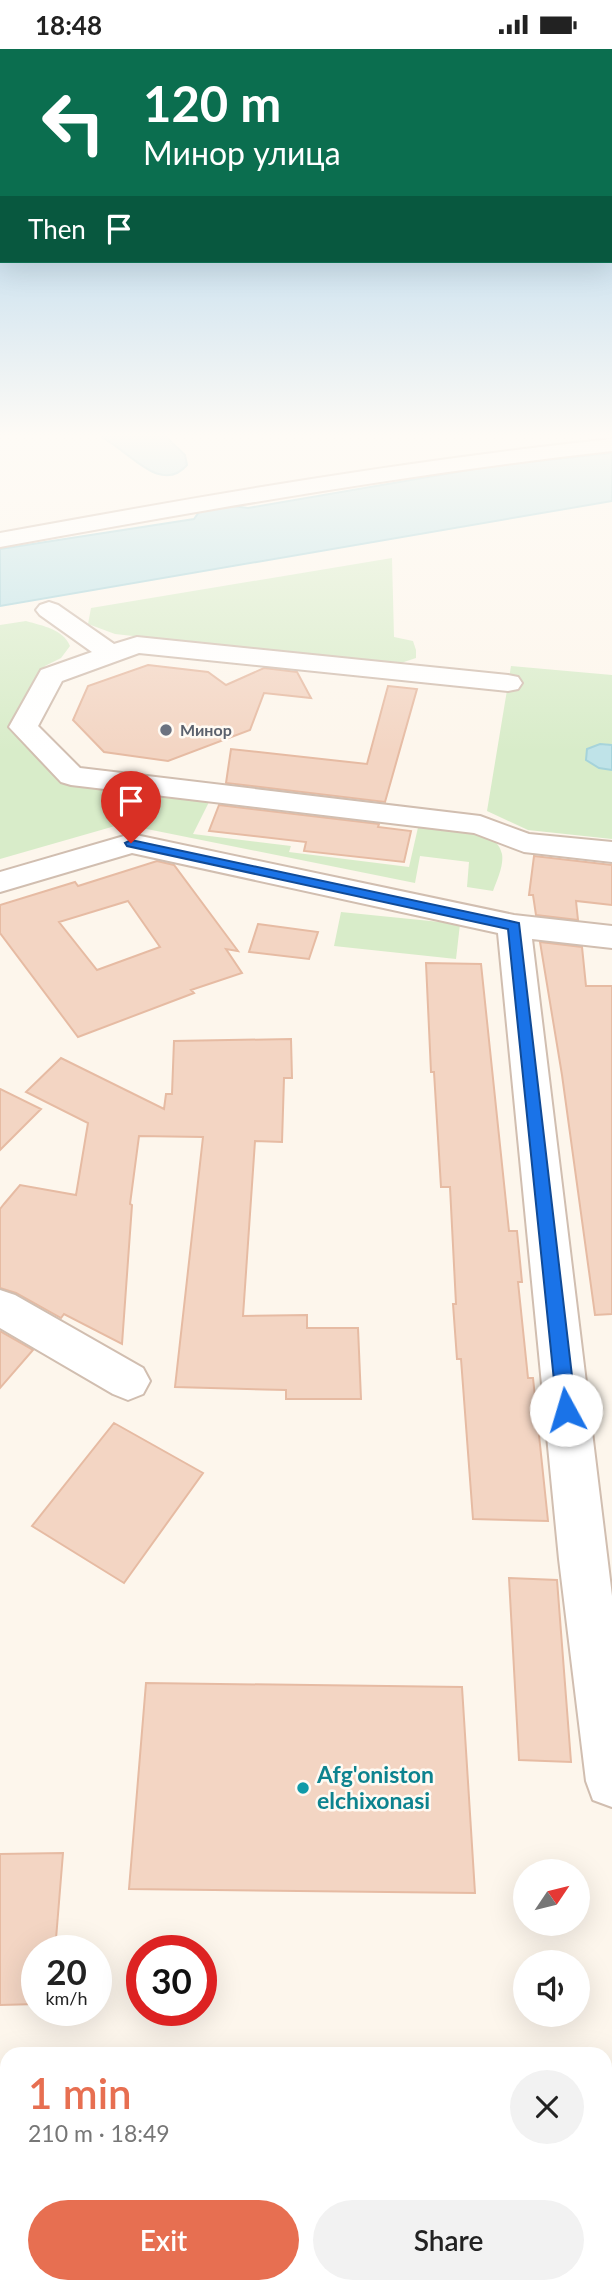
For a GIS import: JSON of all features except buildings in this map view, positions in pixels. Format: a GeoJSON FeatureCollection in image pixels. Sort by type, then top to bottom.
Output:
{"type":"FeatureCollection","features":[{"type":"Feature","properties":{"kind":"street"},"geometry":{"type":"LineString","coordinates":[[49,610],[111,654]]}},
{"type":"Feature","properties":{"kind":"street"},"geometry":{"type":"LineString","coordinates":[[508,683],[430,664],[137,645],[51,676],[23,727],[71,776],[480,825],[523,843],[612,852]]}},
{"type":"Feature","properties":{"kind":"street"},"geometry":{"type":"LineString","coordinates":[[0,882],[131,843],[514,926],[612,937]]}},
{"type":"Feature","properties":{"kind":"street"},"geometry":{"type":"LineString","coordinates":[[514,926],[583,1559],[612,1781]]}},
{"type":"Feature","properties":{"kind":"street"},"geometry":{"type":"LineString","coordinates":[[0,1307],[128,1381]]}},
{"type":"Feature","properties":{"kind":"green space"},"geometry":{"type":"Polygon","coordinates":[[[392,558],[394,637],[413,641],[416,650],[416,658],[395,665],[115,634],[88,624],[91,608],[392,558]]]}},
{"type":"Feature","properties":{"kind":"green space"},"geometry":{"type":"Polygon","coordinates":[[[26,621],[57,632],[70,646],[61,658],[45,666],[8,726],[65,783],[210,800],[193,834],[291,846],[289,852],[409,867],[419,823],[467,829],[490,838],[498,845],[502,854],[501,868],[493,891],[467,887],[469,862],[420,856],[415,883],[122,824],[0,859],[0,625],[26,621]]]}},
{"type":"Feature","properties":{"kind":"green space"},"geometry":{"type":"Polygon","coordinates":[[[511,666],[612,675],[612,839],[528,830],[487,811],[511,666]]]}},
{"type":"Feature","properties":{"kind":"green space"},"geometry":{"type":"Polygon","coordinates":[[[341,912],[460,924],[456,959],[334,946],[341,912]]]}},
{"type":"Feature","properties":{"kind":"water"},"geometry":{"type":"Polygon","coordinates":[[[47,542],[374,542],[0,606],[0,549],[47,542]]]}},
{"type":"Feature","properties":{"kind":"water"},"geometry":{"type":"Polygon","coordinates":[[[600,744],[612,745],[612,770],[599,768],[586,760],[587,749],[600,744]]]}},
{"type":"Feature","properties":{"kind":"place","name":"Минор"},"geometry":{"type":"Point","coordinates":[166,730]}},
{"type":"Feature","properties":{"kind":"place","name":"Afg'oniston elchixonasi"},"geometry":{"type":"Point","coordinates":[303,1788]}},
{"type":"Feature","properties":{"kind":"route"},"geometry":{"type":"LineString","coordinates":[[131,843],[514,926],[566,1410]]}}]}
